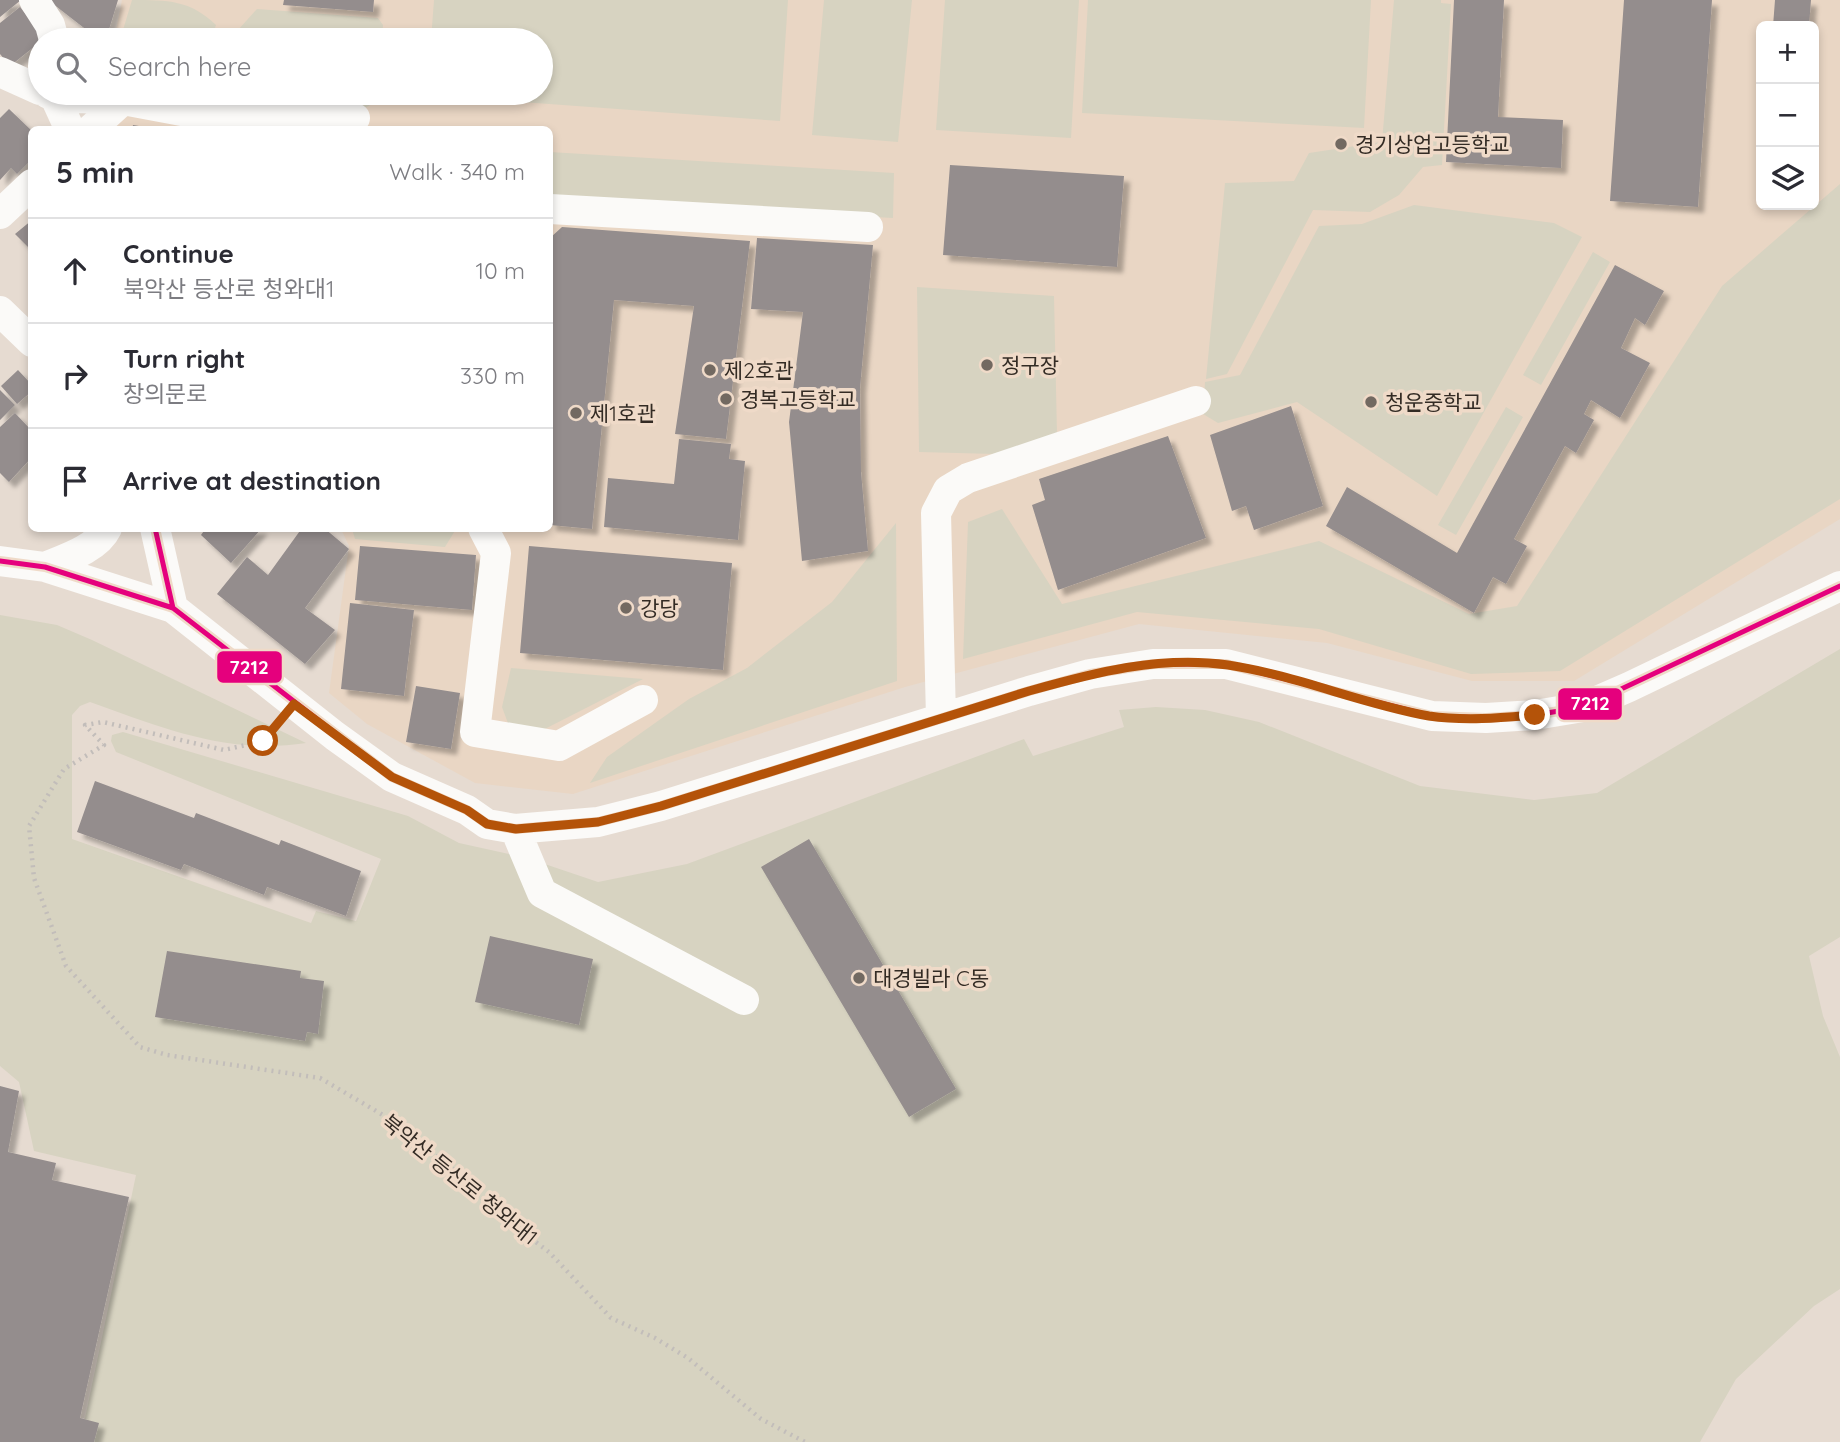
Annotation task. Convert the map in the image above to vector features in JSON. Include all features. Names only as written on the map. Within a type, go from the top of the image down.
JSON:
[{"type":"street","points":[[34,0],[51,28]]},
{"type":"street","points":[[0,72],[28,84]]},
{"type":"street","points":[[56,105],[68,126]]},
{"type":"street","points":[[95,126],[118,105]]},
{"type":"street","points":[[150,105],[202,115],[239,126]]},
{"type":"street","points":[[202,115],[355,118]]},
{"type":"street","points":[[0,214],[28,188]]},
{"type":"street","points":[[553,209],[868,227]]},
{"type":"street","points":[[0,311],[28,338]]},
{"type":"street","points":[[941,718],[936,513],[948,490],[968,478],[1196,401]]},
{"type":"street","points":[[45,567],[79,552],[105,532]]},
{"type":"street","points":[[156,532],[173,608]]},
{"type":"street","points":[[493,537],[475,732],[559,746],[643,700]]},
{"type":"street","points":[[0,561],[45,567],[173,608],[392,777],[467,810],[487,824],[516,829],[598,822],[661,806],[1090,674],[1153,664],[1226,664],[1432,716],[1486,719],[1583,707],[1840,586]]},
{"type":"street","points":[[516,829],[542,893],[744,1000]]},
{"type":"path","name":"북악산 등산로 청와대1","points":[[294,704],[263,741],[224,750],[103,722],[85,725],[104,745],[64,769],[29,826],[34,877],[66,966],[140,1047],[167,1055],[320,1079],[388,1118],[407,1136],[448,1164],[496,1212],[548,1252],[611,1318],[655,1338],[688,1358],[761,1419],[805,1442]]},
{"type":"shaded area","points":[[122,0],[1840,0],[1840,519],[1574,681],[1472,681],[1327,643],[1139,624],[905,687],[573,794],[475,783],[367,724],[329,693],[349,546],[342,532],[553,532],[553,126],[106,126],[107,105],[553,105],[553,28],[116,28]]},
{"type":"shaded area","points":[[132,0],[178,3],[197,11],[216,25],[215,28],[124,28]]},
{"type":"shaded area","points":[[434,0],[788,0],[780,121],[553,104],[553,28],[432,28]]},
{"type":"shaded area","points":[[824,0],[912,0],[898,142],[812,135]]},
{"type":"shaded area","points":[[945,0],[1079,0],[1071,138],[936,130]]},
{"type":"shaded area","points":[[1088,0],[1371,0],[1364,128],[1082,113]]},
{"type":"shaded area","points":[[1394,0],[1441,0],[1441,3],[1451,4],[1442,165],[1423,167],[1399,195],[1370,212],[1313,210],[1227,374],[1206,379],[1225,183],[1294,181],[1309,153],[1382,142]]},
{"type":"shaded area","points":[[257,9],[378,18],[383,25],[383,28],[240,28]]},
{"type":"shaded area","points":[[289,105],[370,105],[363,109]]},
{"type":"shaded area","points":[[553,152],[894,173],[893,218],[553,199]]},
{"type":"shaded area","points":[[1840,184],[1840,499],[1560,671],[1471,674],[1319,629],[1137,612],[963,659],[968,522],[1002,509],[1062,604],[1319,541],[1469,614],[1517,606],[1722,286],[1810,210],[1819,210],[1819,202]]},
{"type":"shaded area","points":[[1414,205],[1554,223],[1582,237],[1437,496],[1297,402],[1218,423],[1203,414],[1205,382],[1240,375],[1319,226],[1362,224]]},
{"type":"shaded area","points":[[1593,252],[1610,262],[1541,385],[1523,375]]},
{"type":"shaded area","name":"정구장","points":[[917,287],[1054,296],[1057,434],[995,454],[919,452]]},
{"type":"shaded area","points":[[1506,407],[1523,417],[1456,535],[1438,525]]},
{"type":"shaded area","points":[[896,523],[897,681],[590,783],[607,757],[689,699],[747,668],[832,602]]},
{"type":"shaded area","points":[[353,532],[454,532],[445,547],[355,539]]},
{"type":"shaded area","points":[[0,615],[57,625],[306,743],[277,746],[222,742],[169,730],[90,702],[80,706],[72,715],[72,839],[311,923],[316,911],[356,921],[381,859],[116,752],[111,741],[112,735],[123,732],[408,816],[459,843],[527,858],[598,882],[687,864],[1024,739],[1033,756],[1124,727],[1119,710],[1156,707],[1205,710],[1259,722],[1420,786],[1534,800],[1597,793],[1840,649],[1840,937],[1809,956],[1823,1016],[1840,1057],[1840,1289],[1814,1306],[1736,1379],[1700,1442],[80,1442],[136,1175],[34,1151],[19,1082],[0,1066]]},
{"type":"shaded area","points":[[511,668],[643,679],[531,736],[509,726],[502,707]]},
{"type":"building","points":[[0,0],[21,0],[0,17]]},
{"type":"building","points":[[48,0],[118,0],[109,28],[84,28]]},
{"type":"building","points":[[284,0],[374,0],[373,12],[283,5]]},
{"type":"building","points":[[1454,0],[1504,0],[1498,117],[1563,120],[1561,168],[1446,162]]},
{"type":"building","points":[[1624,0],[1712,0],[1698,207],[1610,201]]},
{"type":"building","points":[[1775,0],[1811,0],[1809,21],[1773,21]]},
{"type":"building","points":[[20,7],[37,28],[28,28],[28,52],[10,66],[0,54],[0,23]]},
{"type":"building","points":[[9,109],[28,127],[28,163],[17,174],[11,168],[0,180],[0,118]]},
{"type":"building","points":[[950,165],[1124,176],[1117,267],[943,255]]},
{"type":"building","points":[[28,223],[28,247],[15,234]]},
{"type":"building","points":[[562,227],[750,241],[726,439],[675,434],[694,306],[614,300],[592,529],[553,525],[553,235]]},
{"type":"building","points":[[757,238],[873,245],[860,388],[861,472],[868,551],[802,561],[789,422],[803,312],[751,309]]},
{"type":"building","points":[[1615,265],[1664,291],[1645,325],[1635,318],[1621,348],[1650,363],[1620,418],[1591,400],[1584,414],[1594,420],[1576,453],[1565,446],[1514,539],[1527,546],[1506,584],[1493,577],[1474,613],[1326,526],[1347,487],[1457,553]]},
{"type":"building","points":[[18,370],[28,381],[28,394],[17,404],[1,386]]},
{"type":"building","points":[[0,390],[15,405],[0,420]]},
{"type":"building","points":[[1291,406],[1323,506],[1254,530],[1246,506],[1232,511],[1210,435]]},
{"type":"building","points":[[15,413],[28,427],[28,461],[9,482],[0,473],[0,427]]},
{"type":"building","points":[[1168,436],[1206,538],[1058,590],[1032,505],[1045,500],[1039,479]]},
{"type":"building","points":[[679,439],[731,444],[729,459],[745,461],[738,540],[604,527],[608,478],[674,484]]},
{"type":"building","points":[[203,532],[258,532],[231,563],[201,535]]},
{"type":"building","points":[[299,532],[329,532],[349,549],[305,608],[335,630],[305,664],[217,594],[247,557],[268,575]]},
{"type":"building","points":[[360,546],[476,555],[472,610],[355,600]]},
{"type":"building","name":"강당","points":[[529,546],[732,563],[723,670],[520,653]]},
{"type":"building","points":[[350,603],[414,610],[404,696],[341,689]]},
{"type":"building","points":[[416,686],[460,693],[451,749],[406,742]]},
{"type":"building","points":[[95,781],[194,818],[196,813],[279,845],[281,840],[361,871],[346,916],[267,887],[264,895],[184,864],[181,870],[77,832]]},
{"type":"building","name":"대경빌라 C동","points":[[809,839],[956,1089],[909,1117],[761,867]]},
{"type":"building","points":[[490,936],[593,959],[579,1025],[475,1002]]},
{"type":"building","points":[[167,951],[301,971],[300,978],[324,981],[318,1034],[307,1032],[305,1041],[155,1017]]},
{"type":"building","points":[[0,1086],[19,1091],[8,1152],[56,1163],[52,1180],[129,1197],[80,1418],[99,1423],[94,1442],[0,1442]]},
{"type":"transit line","name":"7212","points":[[156,532],[173,608]]},
{"type":"transit line","name":"7212","points":[[0,561],[45,567],[173,608],[392,777],[467,810],[487,824],[515,829],[598,822],[661,806],[1029,691],[1090,674],[1153,664],[1226,664],[1432,716],[1486,718],[1535,715],[1583,707],[1840,586]]},
{"type":"place","name":"경기상업고등학교","points":[[1341,144]]},
{"type":"place","name":"정구장","points":[[987,365]]},
{"type":"place","name":"제2호관","points":[[710,370]]},
{"type":"place","name":"경복고등학교","points":[[726,399]]},
{"type":"place","name":"청운중학교","points":[[1371,402]]},
{"type":"place","name":"제1호관","points":[[576,413]]},
{"type":"place","name":"강당","points":[[626,608]]},
{"type":"place","name":"대경빌라 C동","points":[[859,978]]},
{"type":"route","points":[[263,741],[294,704],[392,777],[467,810],[487,824],[516,829],[598,822],[661,806],[1029,691],[1090,674],[1153,664],[1226,664],[1279,676],[1385,707],[1432,716],[1486,719],[1535,715]]}]
